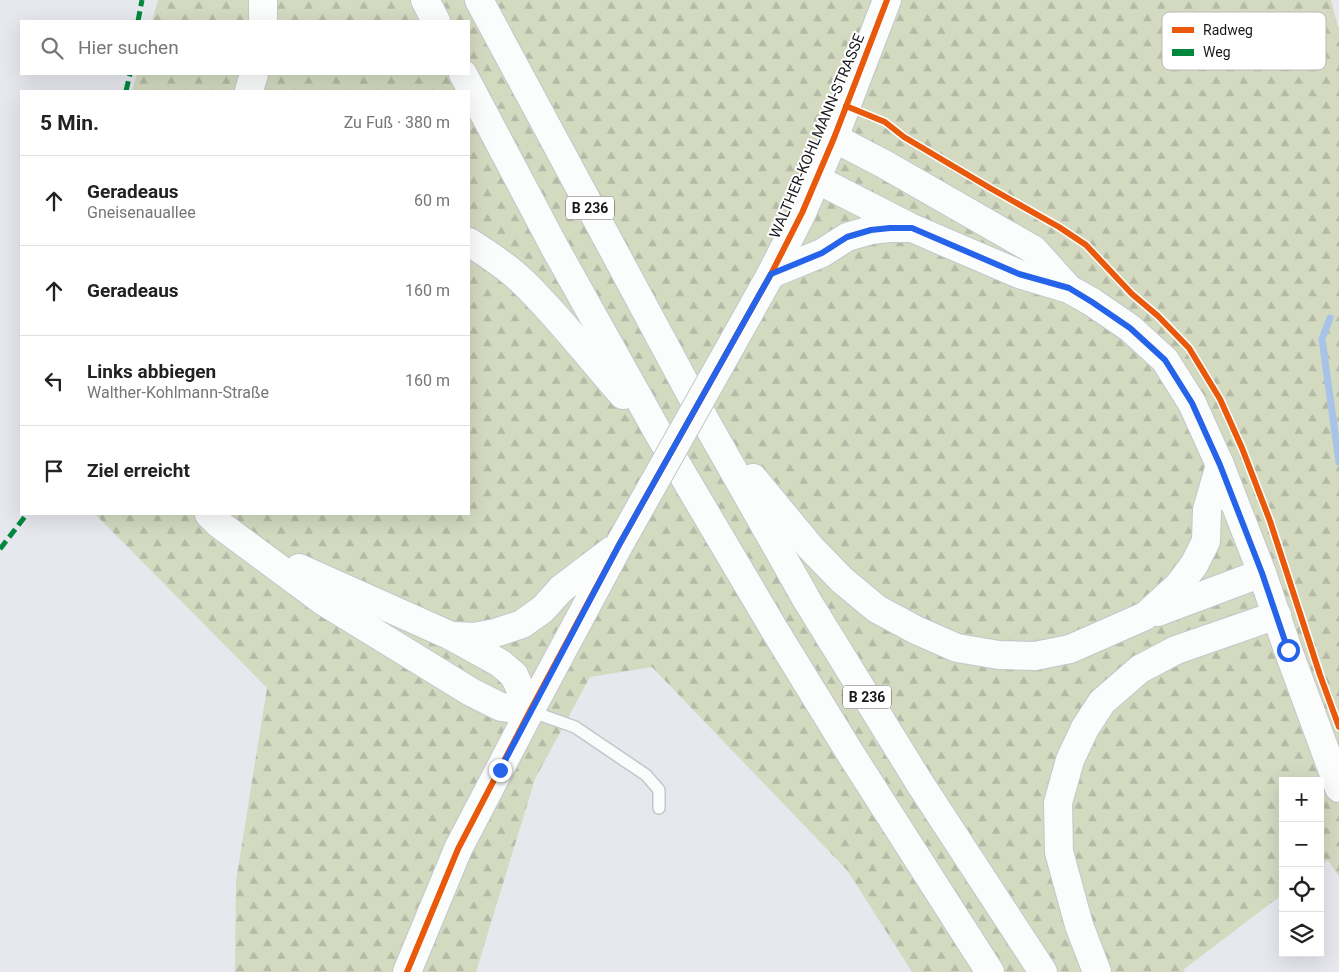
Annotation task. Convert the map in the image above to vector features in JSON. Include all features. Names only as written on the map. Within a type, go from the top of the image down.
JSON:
[{"type":"main road","points":[[263,0],[263,20]]},
{"type":"main road","points":[[424,0],[435,20]]},
{"type":"main road","name":"B 236","points":[[479,0],[702,415],[808,602],[919,782],[1043,972]]},
{"type":"main road","name":"WALTHER-KOHLMANN-STRASSE","points":[[599,570],[619,545],[766,284],[802,213],[834,138],[887,0]]},
{"type":"main road","points":[[249,90],[254,75]]},
{"type":"main road","name":"B 236","points":[[464,75],[554,248],[660,436],[774,629],[852,756],[990,972]]},
{"type":"main road","points":[[834,138],[884,164],[1034,250],[1069,288]]},
{"type":"main road","points":[[816,179],[912,228],[1019,274],[1069,288],[1130,328],[1165,360],[1192,403],[1220,465],[1262,573],[1339,788]]},
{"type":"main road","points":[[766,284],[847,237],[871,230],[912,228]]},
{"type":"main road","points":[[470,243],[523,282],[566,328],[660,436]]},
{"type":"main road","points":[[702,415],[810,547],[842,580],[877,609],[916,630],[957,648],[999,655],[1035,656],[1070,649],[1145,616],[1262,573]]},
{"type":"main road","points":[[1145,616],[1178,586],[1194,565],[1206,541],[1207,510],[1220,465]]},
{"type":"main road","points":[[211,515],[219,524],[245,544],[324,601],[471,692],[501,707],[530,711]]},
{"type":"main road","points":[[245,544],[449,635],[500,663],[514,676],[530,711]]},
{"type":"main road","points":[[449,635],[474,637],[495,633],[522,624],[543,609],[561,590],[599,570]]},
{"type":"main road","points":[[407,972],[458,850],[530,711],[599,570]]},
{"type":"main road","points":[[1097,972],[1079,925],[1059,852],[1058,803],[1070,760],[1085,728],[1102,702],[1140,669],[1176,650],[1277,615]]},
{"type":"lane","points":[[530,711],[575,727],[646,775],[659,790],[659,808]]},
{"type":"green space","points":[[158,0],[1331,0],[1339,27],[1339,877],[1328,860],[1324,862],[1324,777],[1279,777],[1279,897],[1183,970],[1185,972],[912,972],[847,870],[652,667],[590,677],[535,779],[476,972],[235,972],[236,881],[267,688],[96,515],[470,515],[470,90],[132,90],[137,75],[470,75],[470,20],[152,20]]},
{"type":"waterway","points":[[1330,318],[1322,339],[1339,462]]},
{"type":"marked path","points":[[138,20],[142,0]]},
{"type":"marked path","points":[[126,90],[130,75]]},
{"type":"marked path","points":[[0,549],[26,515]]},
{"type":"cycle path","points":[[407,972],[458,849],[619,545],[771,274],[802,213],[834,138],[887,0]]},
{"type":"cycle path","points":[[846,106],[885,122],[904,137],[1059,227],[1086,245],[1132,294],[1158,316],[1189,348],[1220,399],[1242,448],[1270,521],[1320,675],[1339,727]]},
{"type":"route","points":[[500,770],[619,545],[771,274],[822,253],[847,237],[871,230],[912,228],[935,236],[1019,274],[1069,288],[1130,328],[1165,360],[1192,403],[1220,465],[1262,573],[1288,650]]}]
